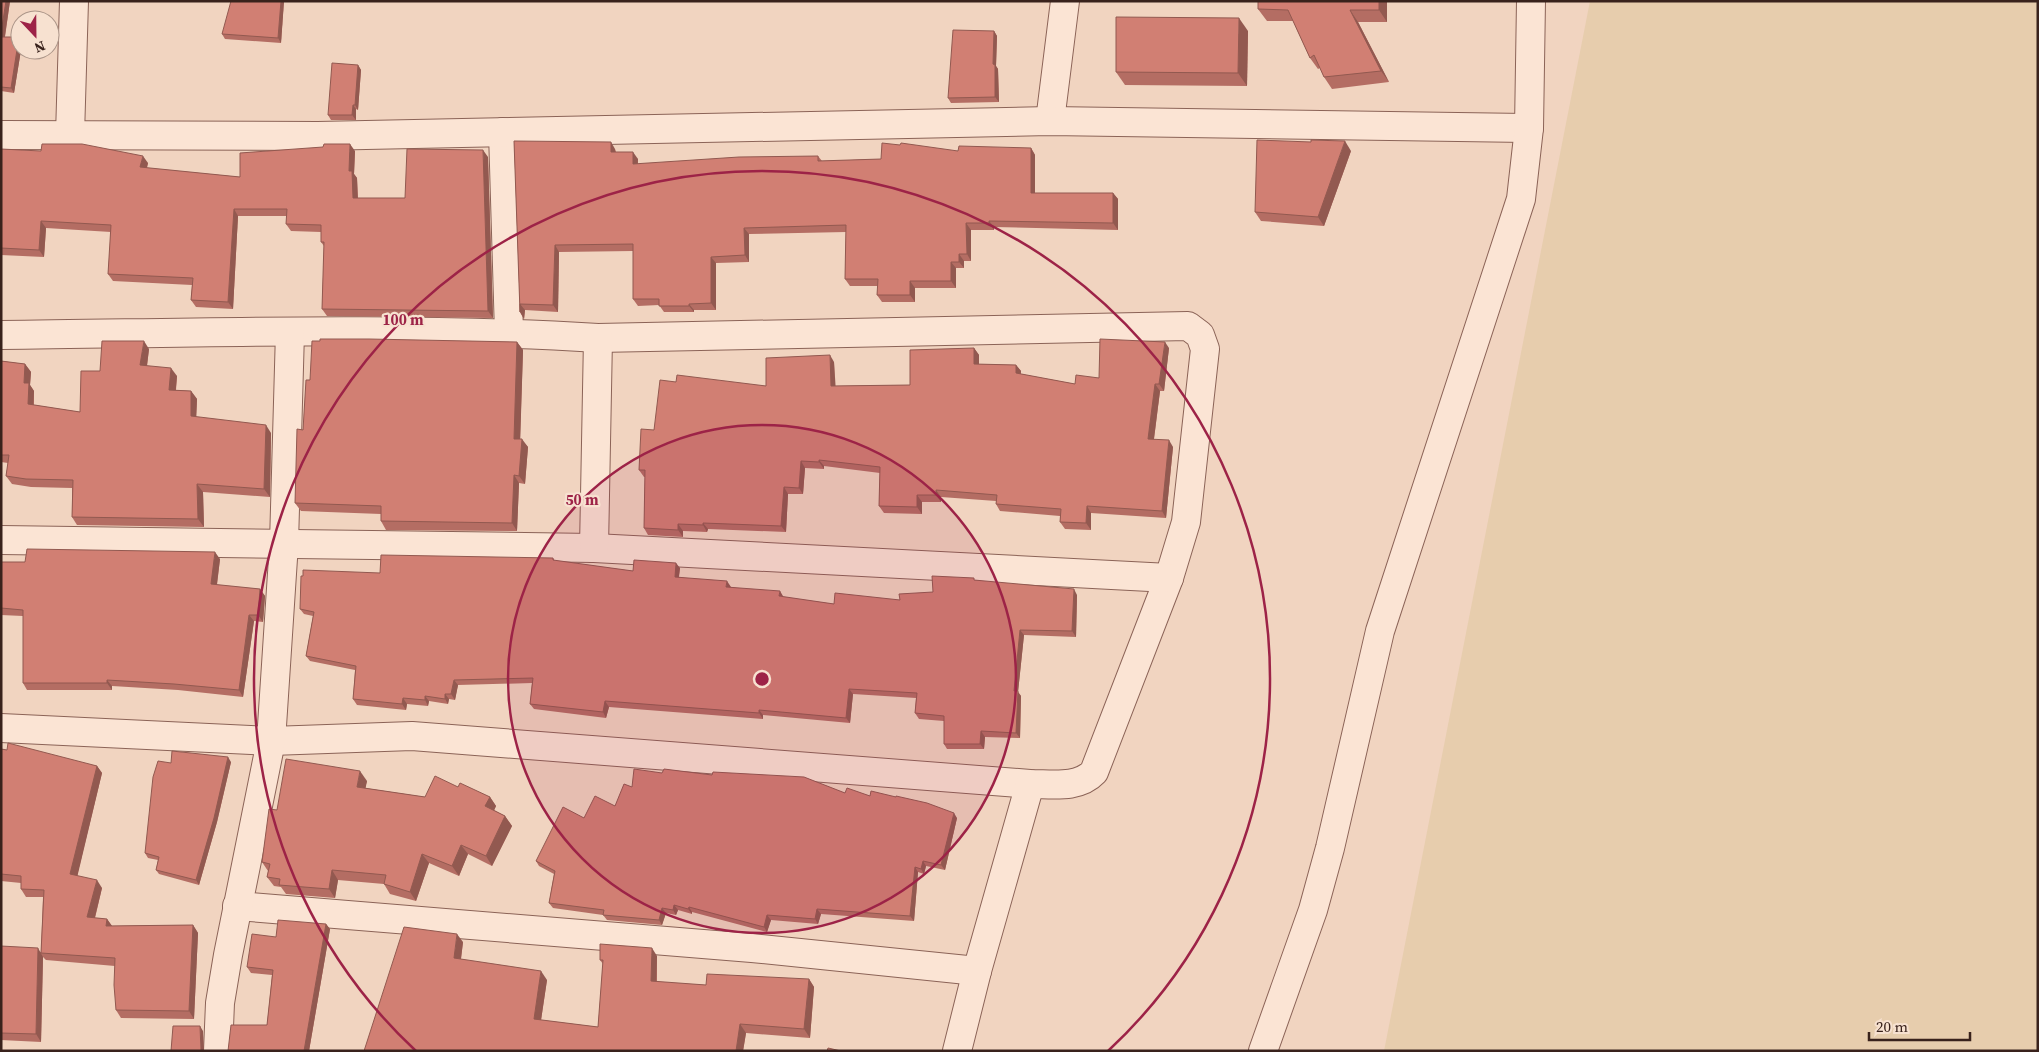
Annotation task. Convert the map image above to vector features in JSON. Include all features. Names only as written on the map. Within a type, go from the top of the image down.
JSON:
[{"type":"street","points":[[70,135],[74,1]]},
{"type":"street","points":[[1050,121],[1065,1]]},
{"type":"street","points":[[1263,1051],[1312,910],[1332,838],[1380,631],[1521,199],[1529,128],[1531,1]]},
{"type":"street","points":[[1,135],[318,136],[1050,121],[1529,128]]},
{"type":"street","points":[[503,132],[509,333]]},
{"type":"street","points":[[1,335],[290,332],[509,333],[598,338],[1188,326],[1200,335],[1204,349],[1186,522],[1169,578],[1094,772],[1088,778],[1074,784],[1030,784],[412,736],[271,741],[1,728]]},
{"type":"street","points":[[218,1051],[220,1003],[271,741],[284,543],[290,332]]},
{"type":"street","points":[[594,548],[598,338]]},
{"type":"street","points":[[1,540],[594,548],[1169,578]]},
{"type":"street","points":[[957,1051],[976,971],[1030,784]]},
{"type":"street","points":[[238,906],[703,944],[976,971]]},
{"type":"shaded area","points":[[1590,1],[2038,1],[2038,1051],[1384,1051]]},
{"type":"building","points":[[1,1],[6,1],[1,33]]},
{"type":"building","points":[[231,1],[281,1],[278,38],[222,34]]},
{"type":"building","points":[[1258,1],[1379,1],[1379,10],[1350,10],[1381,71],[1324,77],[1314,55],[1310,58],[1288,10],[1258,9]]},
{"type":"building","points":[[1116,17],[1239,18],[1238,73],[1116,72]]},
{"type":"building","points":[[953,30],[994,31],[995,97],[948,98]]},
{"type":"building","points":[[1,37],[10,37],[10,60],[15,60],[11,88],[1,87]]},
{"type":"building","points":[[332,63],[358,65],[355,105],[353,105],[352,115],[328,115]]},
{"type":"building","points":[[1257,140],[1345,141],[1318,217],[1255,212]]},
{"type":"building","points":[[514,141],[611,142],[611,152],[633,152],[633,164],[739,157],[818,156],[818,161],[881,159],[882,143],[900,145],[901,143],[958,151],[959,146],[1031,148],[1031,193],[1113,193],[1113,223],[989,221],[989,223],[966,223],[967,254],[959,254],[959,262],[951,262],[951,281],[910,281],[910,295],[877,295],[878,279],[845,279],[846,225],[744,228],[745,255],[711,257],[711,303],[689,304],[689,306],[659,306],[659,299],[633,299],[633,244],[555,245],[553,305],[520,304],[520,312]]},
{"type":"building","points":[[42,144],[82,144],[143,156],[140,167],[240,177],[240,153],[323,147],[324,144],[350,144],[349,171],[352,171],[353,198],[405,198],[407,149],[483,150],[488,311],[322,309],[324,242],[321,242],[321,225],[286,224],[287,209],[234,209],[228,302],[191,300],[193,278],[108,274],[111,225],[41,221],[39,250],[1,248],[1,149],[41,151]]},
{"type":"building","points":[[320,339],[517,342],[514,439],[522,439],[519,476],[514,475],[512,523],[381,521],[381,506],[295,503],[297,429],[303,430],[306,380],[310,380],[312,341],[320,341]]},
{"type":"building","points":[[1100,339],[1165,342],[1159,384],[1155,384],[1148,439],[1169,440],[1162,511],[1087,506],[1086,523],[1060,522],[1061,509],[996,504],[997,495],[936,490],[936,495],[917,495],[917,507],[879,506],[880,467],[819,460],[819,462],[801,461],[799,488],[784,487],[781,526],[703,523],[703,525],[678,524],[678,530],[644,528],[645,470],[639,470],[641,429],[654,430],[660,380],[676,382],[677,375],[766,386],[766,358],[830,355],[831,386],[910,385],[910,350],[974,348],[974,364],[1016,365],[1016,373],[1075,384],[1076,375],[1099,378]]},
{"type":"building","points":[[102,341],[144,341],[140,365],[171,368],[169,390],[191,391],[191,416],[266,425],[264,489],[197,484],[198,519],[72,517],[73,480],[26,479],[6,476],[9,455],[1,455],[1,361],[25,364],[24,383],[29,383],[28,404],[80,412],[81,371],[100,371]]},
{"type":"building","points":[[27,549],[215,552],[211,584],[260,589],[258,615],[249,615],[239,690],[107,680],[107,683],[23,683],[23,610],[1,608],[1,562],[25,562]]},
{"type":"building","points":[[381,555],[553,558],[553,560],[633,571],[634,560],[676,563],[675,577],[727,581],[726,587],[780,591],[779,596],[834,604],[835,593],[900,600],[899,594],[933,592],[932,576],[974,578],[974,580],[1074,589],[1072,631],[1020,630],[1014,691],[1018,691],[1016,733],[981,731],[980,744],[944,744],[944,716],[915,713],[917,693],[849,689],[846,718],[759,710],[759,713],[605,701],[603,712],[530,704],[533,678],[454,680],[451,694],[445,694],[445,699],[425,696],[425,700],[403,698],[402,704],[353,699],[356,666],[306,656],[314,612],[300,609],[301,576],[303,576],[303,570],[380,573]]},
{"type":"building","points":[[8,743],[97,766],[70,874],[97,880],[87,917],[107,919],[106,926],[193,925],[189,1011],[116,1010],[114,985],[115,958],[41,953],[44,890],[21,889],[21,876],[1,874],[1,749],[7,750]]},
{"type":"building","points":[[172,751],[228,757],[214,818],[196,880],[156,870],[159,857],[145,853],[153,777],[158,761],[171,763]]},
{"type":"building","points":[[286,759],[360,771],[357,787],[425,797],[435,776],[458,787],[460,783],[490,797],[485,806],[505,816],[486,856],[461,845],[452,866],[422,854],[410,892],[384,884],[386,875],[332,870],[329,889],[279,885],[280,879],[267,877],[270,864],[262,862],[269,809],[277,810]]},
{"type":"building","points":[[634,769],[662,773],[664,769],[712,775],[713,772],[804,777],[845,793],[847,788],[870,796],[871,791],[927,803],[954,813],[941,865],[923,861],[921,869],[915,867],[910,916],[817,909],[815,919],[767,915],[764,927],[689,907],[688,909],[674,905],[673,910],[662,908],[659,920],[603,915],[604,910],[549,903],[555,871],[536,861],[563,807],[584,818],[595,796],[615,806],[624,784],[632,787]]},
{"type":"building","points":[[278,920],[326,924],[304,1051],[228,1051],[231,1025],[267,1025],[273,970],[247,967],[252,934],[276,937]]},
{"type":"building","points":[[404,927],[457,934],[454,958],[541,971],[534,1019],[598,1027],[603,960],[600,960],[600,944],[652,948],[651,981],[706,985],[707,974],[809,979],[804,1029],[740,1024],[736,1051],[364,1051]]},
{"type":"building","points":[[1,946],[38,948],[36,1034],[1,1033]]},
{"type":"building","points":[[173,1026],[200,1026],[201,1051],[171,1051]]},
{"type":"building","points":[[828,1048],[841,1051],[827,1051]]}]
